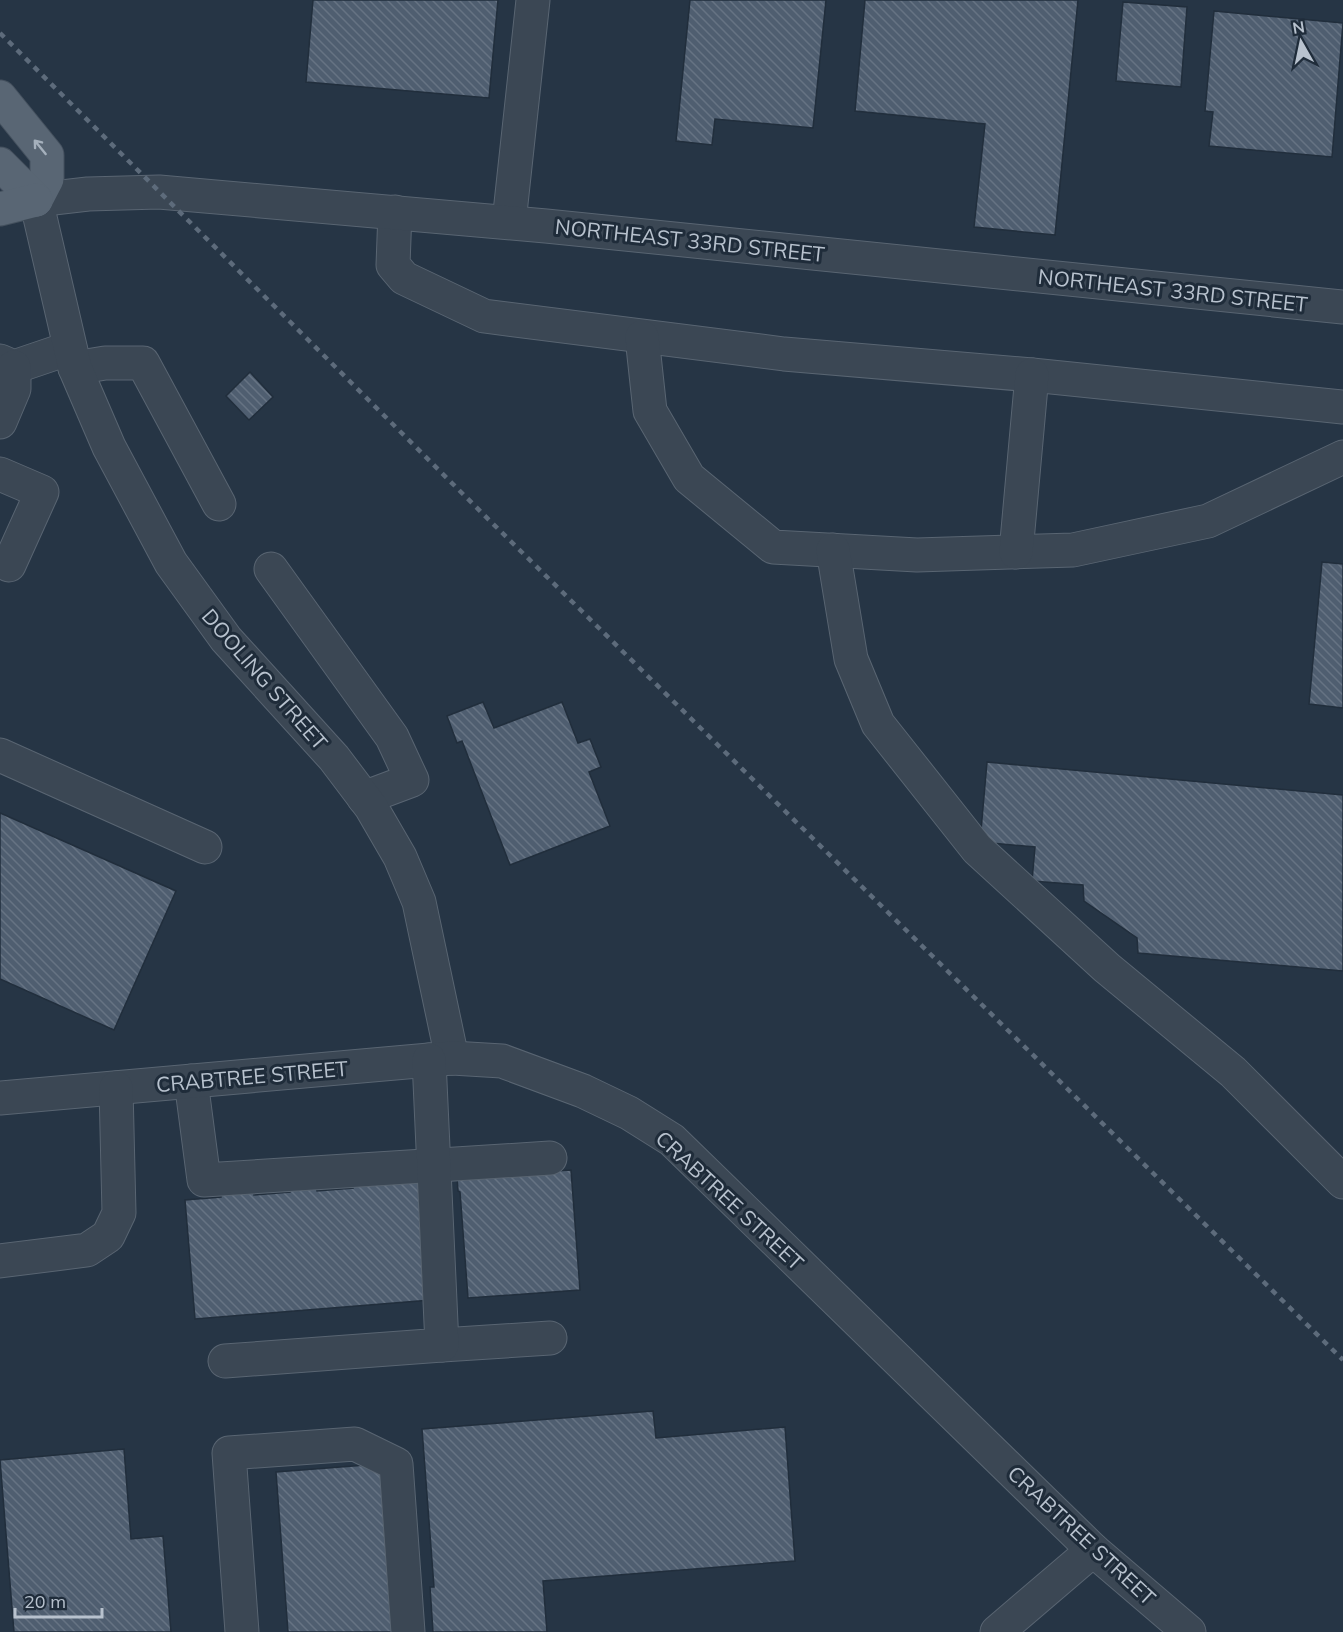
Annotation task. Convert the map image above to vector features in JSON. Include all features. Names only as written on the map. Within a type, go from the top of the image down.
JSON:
[{"type":"main road","points":[[0,97],[47,155],[47,179],[36,200],[0,209]]},
{"type":"main road","points":[[0,164],[36,200]]},
{"type":"street","points":[[509,222],[533,0]]},
{"type":"street","name":"NORTHEAST 33RD STREET","points":[[36,200],[88,194],[159,192],[509,222],[1343,307]]},
{"type":"street","name":"DOOLING STREET","points":[[36,200],[72,358],[109,447],[171,563],[226,639],[334,758],[364,798],[400,857],[419,902],[441,1059],[433,1165],[442,1345]]},
{"type":"street","points":[[395,212],[393,265],[404,278],[484,316],[784,354],[1032,375],[1343,407]]},
{"type":"street","points":[[642,336],[651,411],[688,478],[773,547],[917,555],[1073,550],[1208,521],[1343,457]]},
{"type":"street","points":[[0,422],[14,389],[7,364],[72,358],[105,363],[143,363],[219,504]]},
{"type":"street","points":[[1016,552],[1032,375]]},
{"type":"street","points":[[0,474],[42,492],[9,565]]},
{"type":"street","points":[[832,550],[851,659],[878,724],[977,849],[1107,968],[1233,1072],[1343,1182]]},
{"type":"street","points":[[271,569],[392,737],[412,780],[364,798]]},
{"type":"street","points":[[0,755],[205,848]]},
{"type":"street","name":"CRABTREE STREET","points":[[0,1098],[441,1059],[502,1061],[583,1091],[629,1113],[672,1140],[1093,1551],[1190,1632]]},
{"type":"street","points":[[191,1081],[204,1180],[550,1158]]},
{"type":"street","points":[[0,1261],[87,1250],[108,1236],[119,1213],[116,1088]]},
{"type":"street","points":[[225,1360],[550,1338]]},
{"type":"street","points":[[242,1632],[229,1454],[355,1444],[396,1464],[408,1632]]},
{"type":"street","points":[[997,1632],[1093,1551]]},
{"type":"building","points":[[313,0],[498,0],[489,98],[306,82]]},
{"type":"building","points":[[690,0],[826,0],[813,128],[715,119],[712,145],[676,141]]},
{"type":"building","points":[[865,0],[1078,0],[1055,235],[974,227],[985,124],[855,111]]},
{"type":"building","points":[[1123,2],[1187,7],[1181,87],[1116,81]]},
{"type":"building","points":[[1214,11],[1343,23],[1332,157],[1209,146],[1213,112],[1205,111]]},
{"type":"building","points":[[250,372],[273,397],[249,420],[226,396]]},
{"type":"building","points":[[1322,562],[1343,564],[1343,708],[1309,704]]},
{"type":"building","points":[[483,702],[494,728],[562,702],[578,743],[590,739],[601,767],[589,772],[610,826],[510,865],[462,741],[457,743],[447,716]]},
{"type":"building","points":[[987,762],[1343,795],[1343,971],[1138,953],[1137,938],[1084,901],[1083,885],[1032,881],[1035,847],[980,842]]},
{"type":"building","points":[[0,813],[176,891],[114,1030],[0,979]]},
{"type":"building","points":[[571,1170],[580,1290],[468,1298],[457,1177]]},
{"type":"building","points":[[421,1182],[431,1300],[195,1319],[185,1200],[254,1192],[254,1195],[290,1192],[290,1189],[316,1187],[317,1191],[353,1188],[352,1184]]},
{"type":"building","points":[[653,1411],[656,1438],[785,1427],[795,1561],[543,1581],[547,1632],[433,1632],[430,1587],[434,1587],[422,1429]]},
{"type":"building","points":[[124,1449],[131,1539],[163,1536],[171,1632],[14,1632],[0,1460]]},
{"type":"building","points":[[392,1463],[405,1632],[288,1632],[276,1472]]},
{"type":"railway","points":[[0,33],[482,513],[1343,1360]]}]
